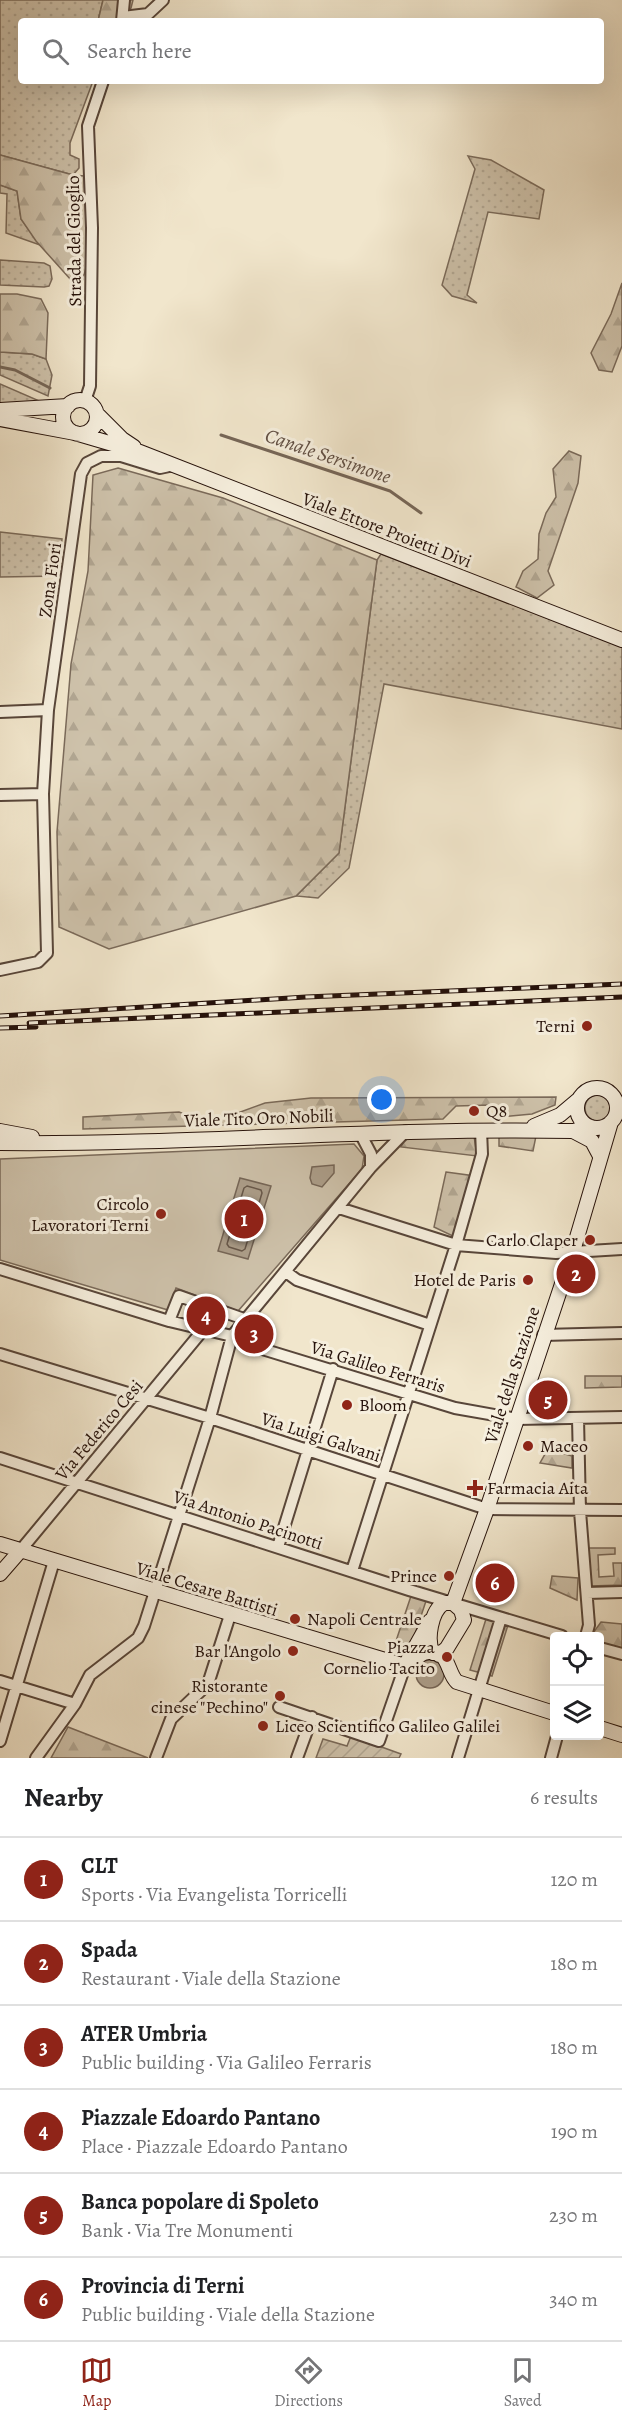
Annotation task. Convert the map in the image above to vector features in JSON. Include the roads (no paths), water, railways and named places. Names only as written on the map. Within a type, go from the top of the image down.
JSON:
[{"type":"street","points":[[122,18],[124,0]]},
{"type":"street","points":[[127,18],[148,14],[163,0]]},
{"type":"street","name":"Strada del Gioglio","points":[[86,401],[90,386],[92,251],[88,126],[102,84]]},
{"type":"street","points":[[86,401],[76,401],[68,406],[65,411],[66,427],[75,434],[90,432],[96,424],[97,414]]},
{"type":"street","name":"Viale Ettore Proietti Divi","points":[[86,401],[122,439],[140,452]]},
{"type":"street","points":[[0,410],[68,406]]},
{"type":"street","name":"Viale Ettore Proietti Divi","points":[[0,419],[75,434],[140,452],[622,640]]},
{"type":"street","name":"Zona Fiori","points":[[0,970],[38,963],[47,953],[43,794],[48,710],[81,474],[87,463],[102,456],[121,456],[159,468],[174,465]]},
{"type":"street","points":[[0,712],[48,710]]},
{"type":"street","points":[[0,795],[43,794]]},
{"type":"street","points":[[593,1088],[616,1094],[616,1116],[602,1127],[591,1127],[580,1119],[577,1106],[579,1099],[593,1088]]},
{"type":"street","name":"Viale Tito Oro Nobili","points":[[520,1129],[543,1124],[560,1115],[579,1099]]},
{"type":"street","name":"Viale della Stazione","points":[[453,1603],[487,1509],[543,1335],[573,1251],[600,1156],[616,1116]]},
{"type":"street","name":"Viale Tito Oro Nobili","points":[[0,1143],[70,1144],[406,1131],[520,1129],[573,1131],[591,1127]]},
{"type":"street","points":[[352,1571],[456,1245],[482,1154],[481,1130]]},
{"type":"street","points":[[0,1131],[70,1144]]},
{"type":"street","points":[[36,1758],[75,1704],[90,1675],[138,1638],[144,1626],[210,1418],[232,1336],[371,1167],[406,1131]]},
{"type":"street","points":[[573,1131],[592,1141],[600,1156]]},
{"type":"street","points":[[360,1132],[371,1154],[371,1167]]},
{"type":"street","points":[[0,1150],[70,1144]]},
{"type":"street","points":[[339,1208],[456,1245],[556,1252],[622,1249]]},
{"type":"street","name":"Via Galileo Ferraris","points":[[0,1269],[169,1321],[232,1336],[246,1344],[410,1392],[455,1408],[517,1419],[622,1417]]},
{"type":"street","points":[[286,1272],[297,1280],[429,1325]]},
{"type":"street","points":[[169,1321],[179,1296],[244,1319]]},
{"type":"street","name":"Via Federico Cesi","points":[[20,1551],[203,1330]]},
{"type":"street","points":[[543,1335],[622,1333]]},
{"type":"street","name":"Via Luigi Galvani","points":[[0,1354],[210,1418],[487,1509],[622,1510]]},
{"type":"street","points":[[278,1547],[333,1369]]},
{"type":"street","points":[[578,1418],[580,1511],[589,1624],[587,1632]]},
{"type":"street","name":"Via Antonio Pacinotti","points":[[0,1458],[453,1603]]},
{"type":"street","name":"Viale Cesare Battisti","points":[[0,1545],[405,1666]]},
{"type":"street","points":[[0,1575],[20,1551]]},
{"type":"street","points":[[0,1741],[54,1561]]},
{"type":"street","points":[[587,1593],[622,1592]]},
{"type":"street","points":[[279,1707],[380,1741],[405,1666],[434,1613],[444,1603],[453,1603],[550,1632]]},
{"type":"street","points":[[405,1666],[423,1654],[436,1654],[447,1648],[464,1620],[461,1610],[453,1603]]},
{"type":"street","points":[[434,1613],[430,1644],[436,1654],[448,1662],[454,1680],[550,1711]]},
{"type":"street","points":[[158,1758],[171,1719],[208,1684],[230,1615]]},
{"type":"street","points":[[458,1758],[501,1618]]},
{"type":"street","points":[[604,1649],[622,1654]]},
{"type":"street","points":[[0,1681],[75,1704]]},
{"type":"street","points":[[297,1758],[312,1717]]},
{"type":"street","points":[[604,1729],[622,1735]]},
{"type":"street","points":[[551,1758],[556,1740]]},
{"type":"water","points":[[334,1165],[334,1173],[322,1187],[312,1184],[310,1178],[312,1167]]},
{"type":"water","points":[[240,1178],[271,1186],[248,1259],[218,1251]]},
{"type":"water","points":[[430,1660],[440,1664],[444,1674],[440,1684],[430,1688],[420,1684],[416,1674],[420,1664]]},
{"type":"waterway","name":"Canale Sersimone","points":[[0,367],[15,370],[50,388]]},
{"type":"waterway","name":"Canale Sersimone","points":[[221,435],[390,491],[421,513]]},
{"type":"railway","points":[[0,1016],[306,997],[622,984]]},
{"type":"railway","points":[[29,1023],[622,997]]},
{"type":"railway","points":[[0,1028],[36,1027]]},
{"type":"place","name":"Terni","points":[[587,1026]]},
{"type":"place","name":"Q8","points":[[474,1111]]},
{"type":"place","name":"Circolo Lavoratori Terni","points":[[161,1214]]},
{"type":"place","name":"CLT","points":[[244,1219]]},
{"type":"place","name":"Carlo Claper","points":[[590,1240]]},
{"type":"place","name":"Spada","points":[[576,1274]]},
{"type":"place","name":"Hotel de Paris","points":[[528,1280]]},
{"type":"place","name":"Piazzale Edoardo Pantano","points":[[206,1316]]},
{"type":"place","name":"ATER Umbria","points":[[254,1334]]},
{"type":"place","name":"Banca popolare di Spoleto","points":[[548,1400]]},
{"type":"place","name":"Bloom","points":[[347,1405]]},
{"type":"place","name":"Maceo","points":[[528,1446]]},
{"type":"place","name":"Farmacia Aita","points":[[475,1488]]},
{"type":"place","name":"Prince","points":[[449,1576]]},
{"type":"place","name":"Provincia di Terni","points":[[495,1583]]},
{"type":"place","name":"Napoli Centrale","points":[[295,1619]]},
{"type":"place","name":"Bar l'Angolo","points":[[293,1651]]},
{"type":"place","name":"Piazza Cornelio Tacito","points":[[447,1657]]},
{"type":"place","name":"Ristorante cinese \"Pechino\"","points":[[280,1696]]},
{"type":"place","name":"Liceo Scientifico Galileo Galilei","points":[[263,1726]]}]
